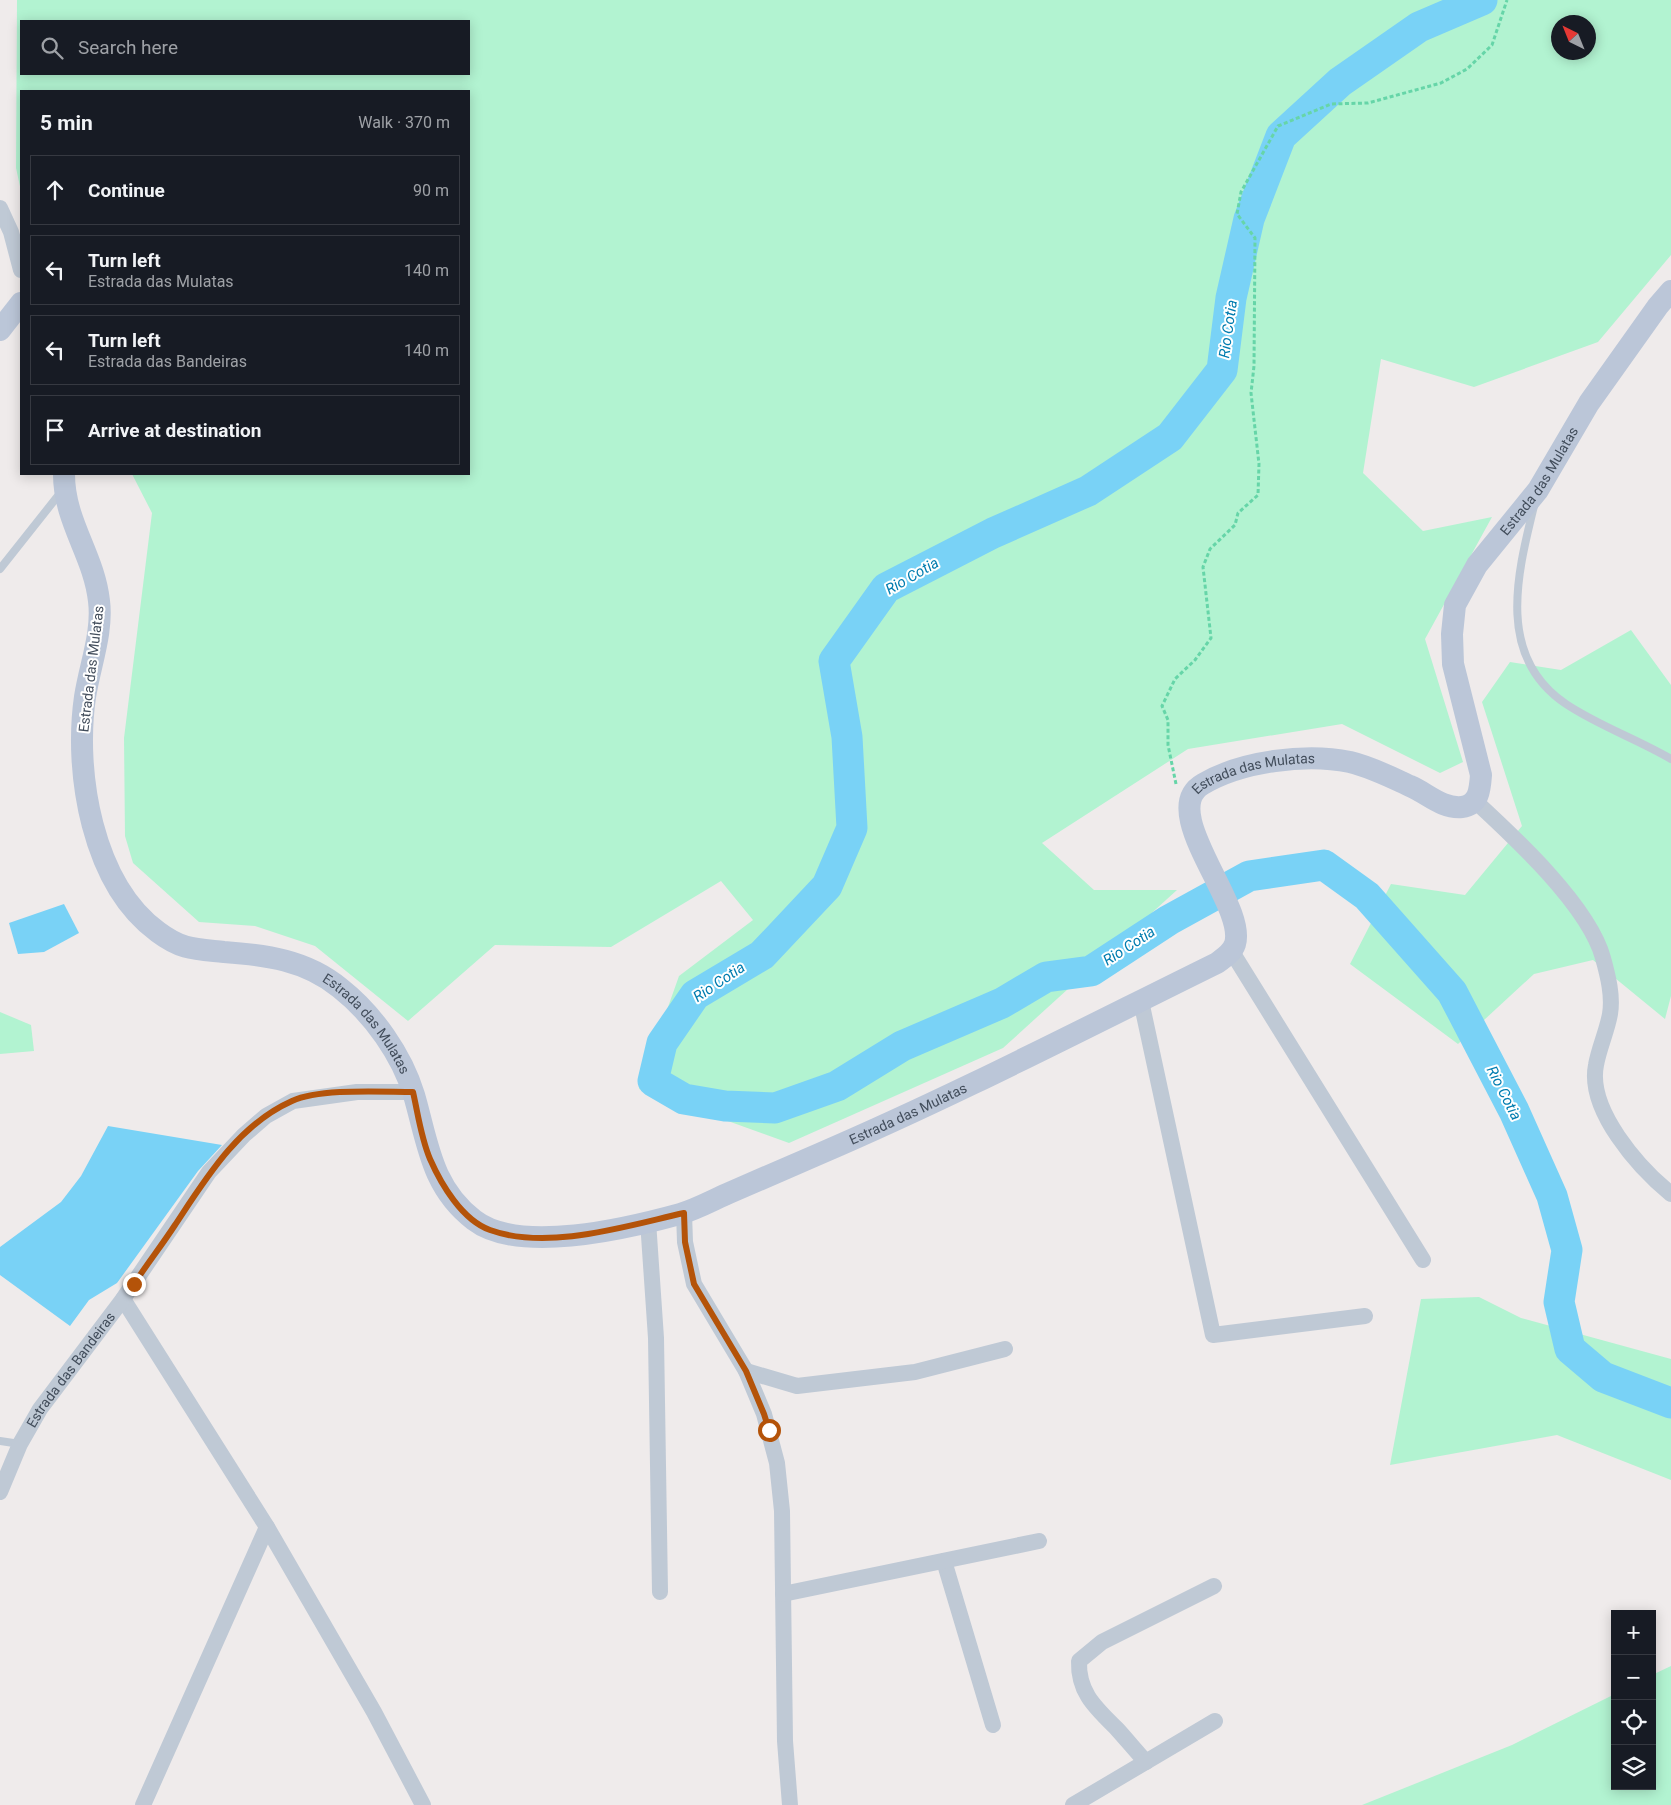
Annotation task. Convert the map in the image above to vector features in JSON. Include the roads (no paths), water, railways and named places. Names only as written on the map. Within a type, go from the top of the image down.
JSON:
[{"type":"street","points":[[0,208],[11,232],[20,266]]},
{"type":"street","name":"Estrada das Mulatas","points":[[64,481],[70,517],[92,572],[100,601],[98,627],[85,699],[83,771],[87,804],[102,851],[115,882],[134,909],[157,932],[189,950],[291,961],[314,970],[338,987],[361,1006],[380,1030],[396,1055],[413,1092],[430,1158],[441,1181],[472,1218],[489,1230],[535,1237],[566,1238],[684,1213],[867,1133],[1217,963],[1232,952],[1236,942],[1234,926],[1228,909],[1191,822],[1188,807],[1193,793],[1202,784],[1235,771],[1271,761],[1329,759],[1375,770],[1414,787],[1446,806],[1463,807],[1475,801],[1479,793],[1481,775],[1453,664],[1452,634],[1455,605],[1477,565],[1538,490],[1589,403],[1658,306],[1671,292]]},
{"type":"street","points":[[0,330],[20,304]]},
{"type":"street","points":[[1475,801],[1502,826],[1566,895],[1589,928],[1602,956],[1610,990],[1610,1013],[1595,1067],[1597,1094],[1604,1115],[1624,1144],[1671,1194]]},
{"type":"street","points":[[1232,952],[1424,1260]]},
{"type":"street","points":[[1141,1001],[1213,1335],[1365,1316]]},
{"type":"street","name":"Estrada das Bandeiras","points":[[0,1492],[20,1444],[40,1409],[123,1298],[209,1172],[244,1135],[266,1116],[293,1101],[321,1095],[357,1092],[413,1092]]},
{"type":"street","points":[[684,1213],[685,1242],[694,1284],[746,1371],[764,1414],[777,1463],[782,1511],[785,1740],[790,1805]]},
{"type":"street","points":[[648,1221],[656,1338],[660,1592]]},
{"type":"street","points":[[123,1298],[267,1527],[374,1712],[424,1805]]},
{"type":"street","points":[[746,1371],[796,1386],[915,1372],[1005,1349]]},
{"type":"street","points":[[143,1805],[267,1527]]},
{"type":"street","points":[[783,1594],[1039,1541]]},
{"type":"street","points":[[944,1561],[993,1725]]},
{"type":"street","points":[[1146,1762],[1097,1711],[1088,1698],[1079,1675],[1079,1661],[1102,1642],[1214,1586]]},
{"type":"street","points":[[1073,1805],[1216,1721]]},
{"type":"lane","points":[[0,569],[64,481]]},
{"type":"lane","points":[[1538,490],[1523,554],[1518,598],[1518,628],[1523,652],[1534,674],[1566,704],[1671,759]]},
{"type":"lane","points":[[0,1441],[20,1444]]},
{"type":"water","points":[[64,904],[79,933],[44,952],[18,954],[9,923]]},
{"type":"water","points":[[108,1126],[222,1145],[198,1171],[117,1283],[89,1300],[70,1326],[0,1275],[0,1247],[61,1202],[81,1176]]},
{"type":"waterway","name":"Rio Cotia","points":[[1482,0],[1419,27],[1340,82],[1281,136],[1249,219],[1231,298],[1222,370],[1170,437],[1088,491],[993,533],[886,588],[834,661],[847,737],[852,828],[827,886],[762,955],[695,995],[662,1043],[653,1081],[684,1099],[725,1106],[775,1108],[837,1086],[902,1046],[1002,1003],[1046,977],[1091,971],[1169,920],[1249,876],[1324,865],[1367,896],[1452,992],[1514,1111],[1552,1196],[1567,1250],[1559,1302],[1570,1349],[1603,1377],[1671,1403]]}]
